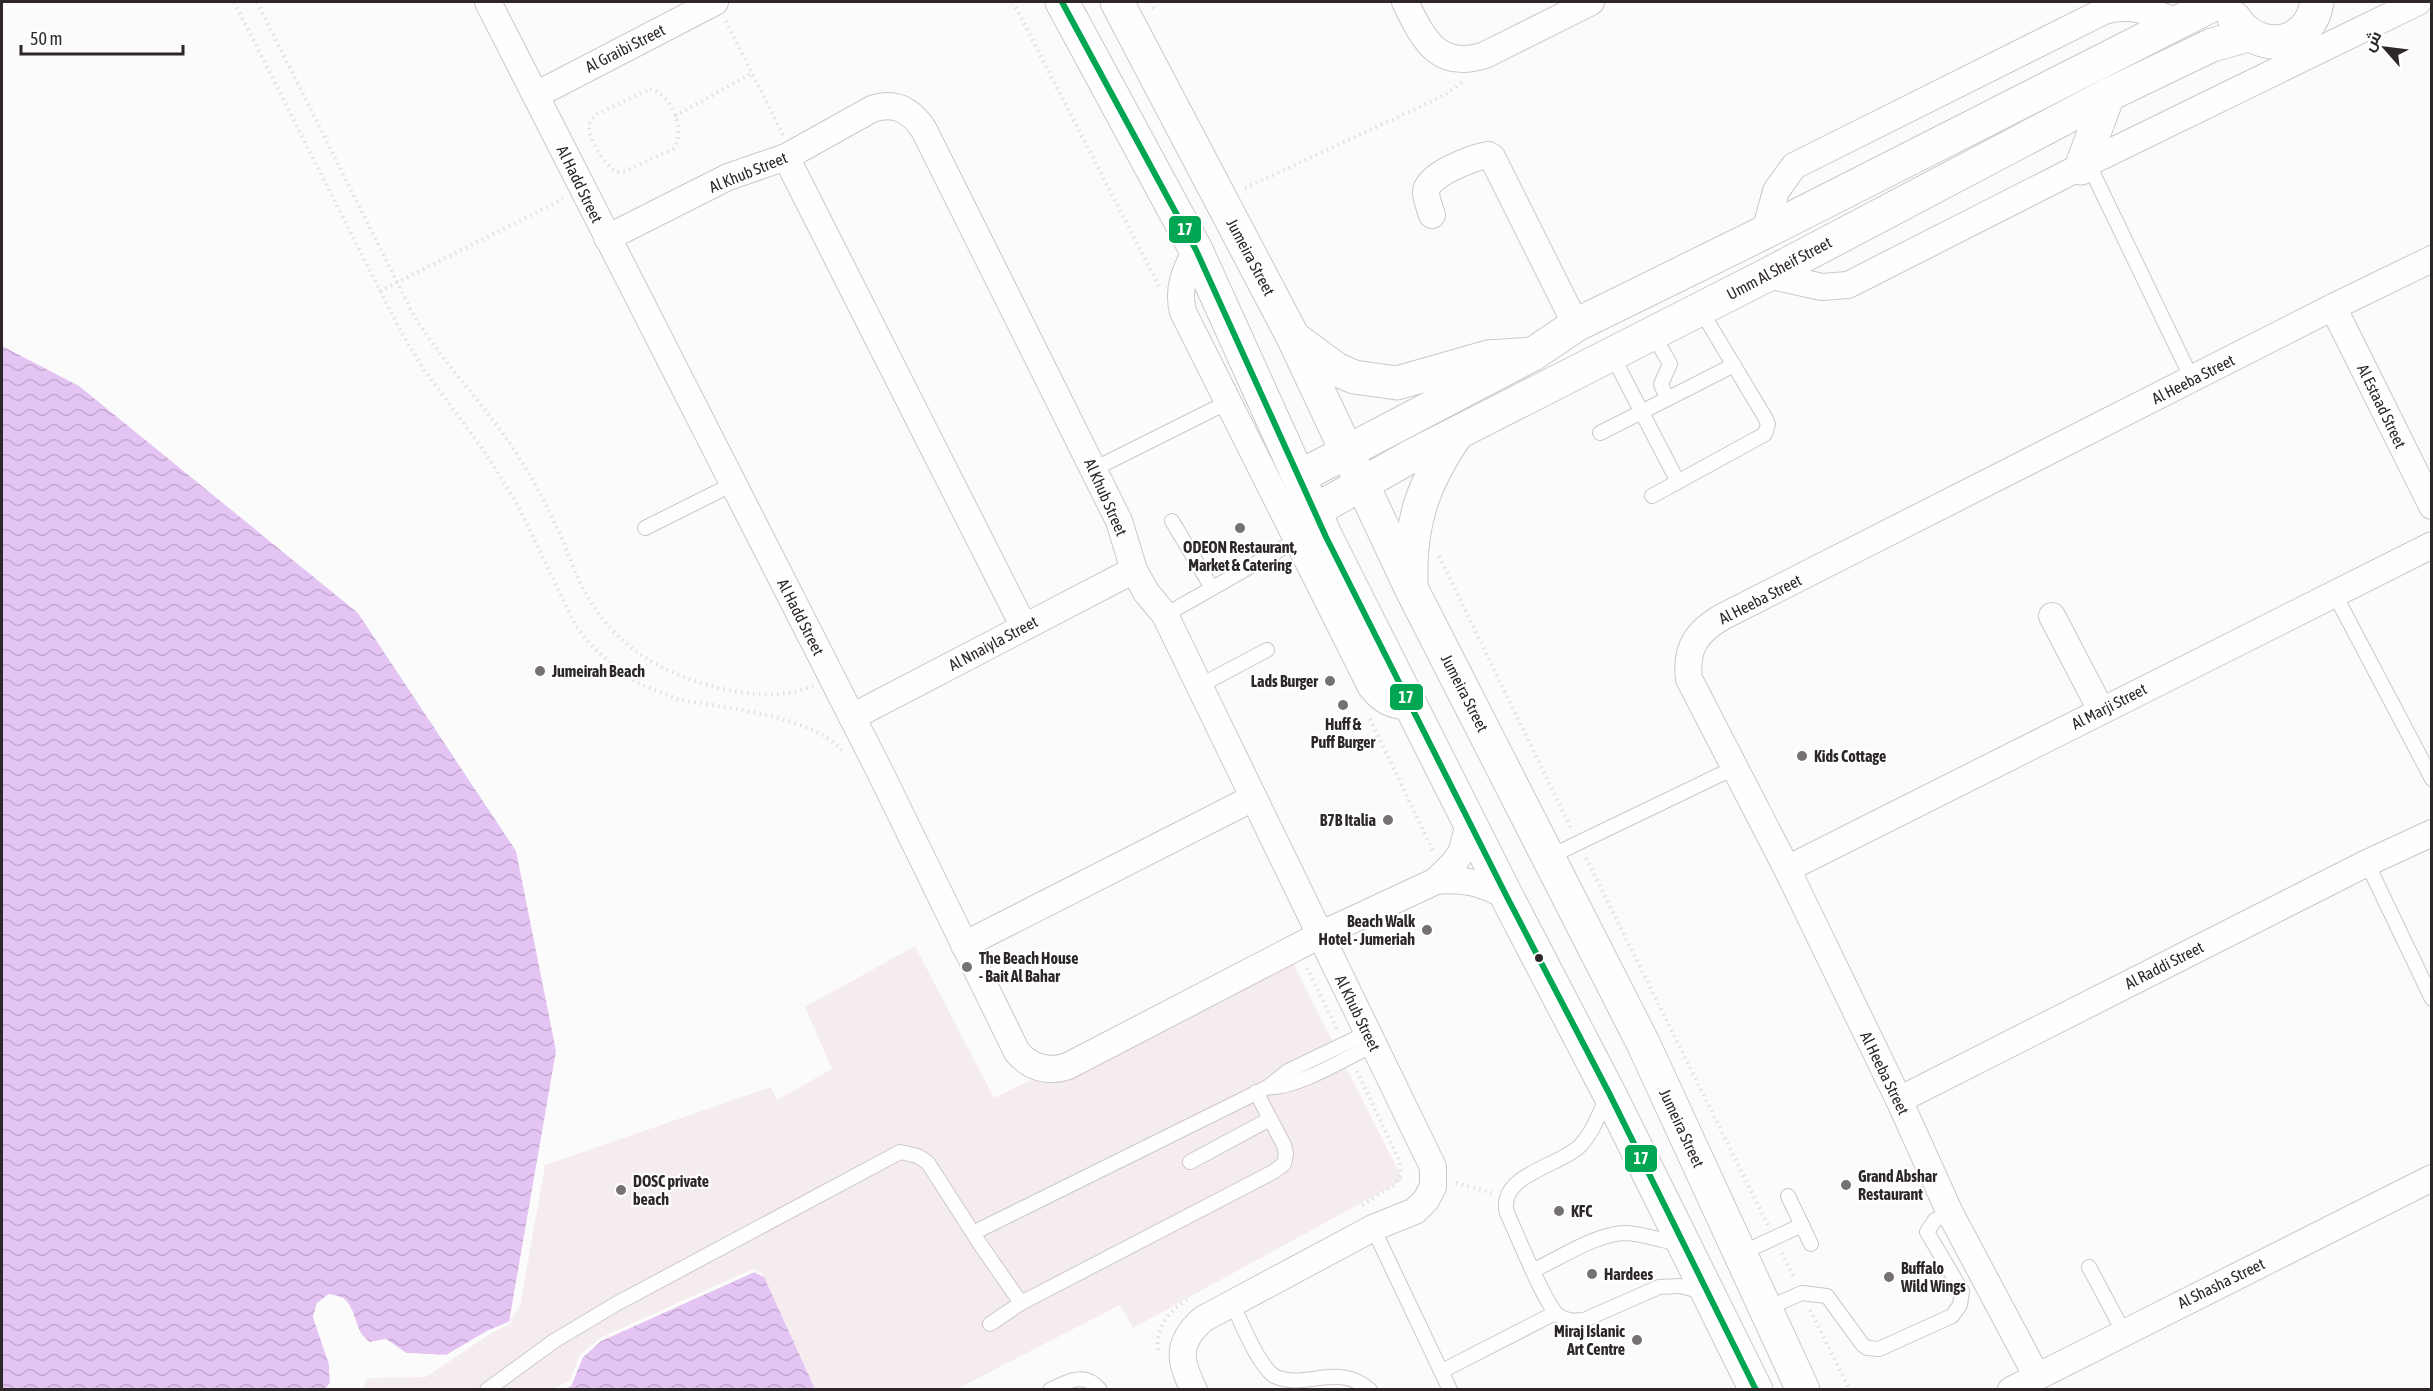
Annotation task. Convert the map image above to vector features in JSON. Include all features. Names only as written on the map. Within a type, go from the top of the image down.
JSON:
[{"type":"main road","points":[[1062,2],[1196,250],[1314,511],[1507,897],[1609,1092],[1756,1389]]},
{"type":"main road","name":"Jumeira Street","points":[[1117,2],[1293,337],[1411,588],[1643,1043],[1803,1389]]},
{"type":"main road","points":[[1299,477],[1533,354],[1576,325],[2218,2]]},
{"type":"main road","points":[[2230,2],[2233,18],[2248,35],[2260,41],[2273,43],[2285,41],[2297,35],[2321,6]]},
{"type":"main road","name":"Umm Al Sheif Street","points":[[1314,511],[1363,483],[1767,275],[2108,95],[2212,45],[2248,35]]},
{"type":"main road","points":[[2085,166],[2108,95]]},
{"type":"main road","points":[[1293,337],[1336,369],[1354,377],[1398,384],[1488,357],[1533,354]]},
{"type":"main road","points":[[1411,588],[1410,556],[1424,492],[1438,462],[1456,435]]},
{"type":"street","name":"Al Hadd Street","points":[[488,2],[852,717],[1017,1052],[1031,1065],[1050,1070],[1068,1066],[1320,935],[1436,881]]},
{"type":"street","points":[[1405,2],[1425,39],[1441,54],[1455,59],[1470,60],[1485,55],[1591,2]]},
{"type":"street","points":[[1767,275],[1822,287],[1848,285],[2418,2]]},
{"type":"street","name":"Al Graibi Street","points":[[536,94],[713,5]]},
{"type":"street","points":[[1764,232],[1776,191],[1794,166],[1805,160],[2104,11],[2118,7],[2136,7],[2179,22]]},
{"type":"street","name":"Al Khub Street","points":[[607,238],[728,177],[789,156],[863,113],[881,106],[901,108],[917,119],[1094,469],[1119,521],[1134,570],[1146,592],[1165,615],[1433,1167],[1434,1182]]},
{"type":"street","points":[[1432,215],[1426,191],[1429,182],[1474,158],[1488,155],[1492,157],[1576,325]]},
{"type":"street","points":[[789,156],[1024,627]]},
{"type":"street","points":[[1196,250],[1181,285],[1182,305],[1371,687],[1388,703],[1411,706]]},
{"type":"street","name":"Al Heeba Street","points":[[2036,1375],[1950,1213],[1899,1100],[1787,869],[1689,679],[1687,662],[1692,647],[1701,632],[1711,624],[2333,307],[2432,259]]},
{"type":"street","name":"Al Estaad Street","points":[[2333,307],[2432,506]]},
{"type":"street","name":"Al Marji Street","points":[[1787,869],[2334,592],[2432,545]]},
{"type":"street","name":"Al Nnaiyla Street","points":[[852,717],[1134,570]]},
{"type":"street","points":[[2052,616],[2101,710]]},
{"type":"street","points":[[964,945],[1253,798]]},
{"type":"street","points":[[1436,881],[1454,863],[1462,850],[1469,822]]},
{"type":"street","name":"Al Raddi Street","points":[[1899,1100],[2367,863],[2432,833]]},
{"type":"street","points":[[1436,881],[1466,880],[1507,897]]},
{"type":"street","name":"Al Shasha Street","points":[[2011,1389],[2122,1331],[2432,1178]]},
{"type":"street","points":[[1194,1389],[1184,1370],[1182,1356],[1184,1342],[1192,1329],[1203,1319],[1232,1304],[1366,1217],[1415,1210],[1426,1200],[1434,1182]]},
{"type":"lane","points":[[2085,166],[2192,379]]},
{"type":"lane","points":[[1652,496],[1765,434],[1767,430],[1766,419],[1700,309]]},
{"type":"lane","points":[[1653,334],[1670,364],[1661,384],[1667,399]]},
{"type":"lane","points":[[1612,355],[1678,482]]},
{"type":"lane","points":[[1600,433],[1734,365]]},
{"type":"lane","points":[[1094,469],[1228,402]]},
{"type":"lane","points":[[645,528],[733,484]]},
{"type":"lane","points":[[1172,521],[1212,588]]},
{"type":"lane","points":[[1165,615],[1297,540]]},
{"type":"lane","points":[[2334,592],[2432,779]]},
{"type":"lane","points":[[1199,686],[1267,650]]},
{"type":"lane","points":[[1549,857],[1734,768]]},
{"type":"lane","points":[[2367,863],[2432,999]]},
{"type":"lane","points":[[973,1233],[1262,1090],[1280,1075],[1370,1039]]},
{"type":"lane","points":[[990,1324],[1021,1303],[1273,1172],[1284,1164],[1286,1154],[1284,1145],[1270,1119],[1262,1090]]},
{"type":"lane","points":[[1609,1092],[1592,1130],[1579,1147],[1567,1156],[1518,1182],[1510,1188],[1506,1197],[1507,1213],[1555,1313],[1574,1322],[1584,1320],[1648,1290],[1669,1285],[1708,1293]]},
{"type":"lane","points":[[1190,1162],[1270,1119]]},
{"type":"lane","points":[[488,1389],[554,1341],[616,1304],[900,1152],[918,1156],[928,1163],[1021,1303]]},
{"type":"lane","points":[[1788,1196],[1811,1244]]},
{"type":"lane","points":[[1765,1309],[1802,1293],[1827,1296],[1862,1344],[1873,1349],[1879,1349],[1952,1316],[1960,1305],[1962,1292],[1927,1232],[1935,1220],[1950,1213]]},
{"type":"lane","points":[[1366,1217],[1450,1389]]},
{"type":"lane","points":[[1740,1254],[1802,1225]]},
{"type":"lane","points":[[1534,1270],[1608,1235],[1624,1233],[1640,1235],[1685,1246]]},
{"type":"lane","points":[[2089,1267],[2122,1331]]},
{"type":"lane","points":[[1232,1304],[1263,1364],[1274,1376],[1288,1383],[1304,1386],[1343,1377],[1356,1380],[1370,1389]]},
{"type":"lane","points":[[1442,1371],[1555,1313]]},
{"type":"lane","points":[[1050,1389],[1073,1378],[1082,1378],[1090,1380],[1100,1389]]},
{"type":"path","points":[[234,2],[380,291],[422,367],[502,479],[520,510],[576,626],[604,659],[621,673],[658,693],[803,725],[828,738],[846,754]]},
{"type":"path","points":[[257,2],[428,337],[496,424],[527,471],[548,509],[585,592],[597,612],[630,647],[665,670],[685,679],[738,692],[767,695],[804,690],[832,678]]},
{"type":"path","points":[[1150,2],[1155,12]]},
{"type":"path","points":[[713,5],[752,73],[789,156]]},
{"type":"path","points":[[1245,188],[1443,96],[1467,79],[1485,55]]},
{"type":"path","points":[[675,116],[752,73]]},
{"type":"path","points":[[650,89],[660,93],[675,116],[680,128],[677,143],[673,149],[621,172],[612,170],[606,163],[588,129],[595,115],[650,89]]},
{"type":"path","points":[[1240,178],[1251,198]]},
{"type":"path","points":[[380,291],[583,189]]},
{"type":"path","points":[[1437,547],[1443,566],[1579,844],[1850,1389]]},
{"type":"path","points":[[1297,947],[1399,1160],[1401,1175],[1366,1217]]},
{"type":"path","points":[[1434,1182],[1506,1197]]},
{"type":"path","points":[[1158,1358],[1157,1343],[1166,1317],[1175,1307],[1197,1294]]},
{"type":"shaded area","points":[[915,946],[994,1098],[1288,953],[1403,1180],[1133,1328],[1120,1305],[957,1389],[815,1389],[764,1278],[755,1272],[554,1389],[363,1390],[367,1378],[426,1377],[509,1321],[520,1307],[545,1165],[771,1087],[777,1100],[832,1069],[805,1007]]},
{"type":"water","points":[[2,346],[79,386],[358,613],[516,851],[556,1051],[509,1322],[487,1331],[446,1355],[406,1353],[386,1339],[370,1342],[361,1332],[347,1302],[343,1298],[329,1294],[317,1303],[313,1317],[329,1364],[330,1383],[325,1389],[2,1389]]},
{"type":"water","points":[[755,1272],[764,1277],[815,1389],[563,1390],[571,1386],[583,1357],[601,1341]]},
{"type":"pier","points":[[753,1269],[762,1273],[764,1277],[754,1272],[601,1341],[583,1357],[571,1386],[560,1390],[569,1383],[580,1355],[600,1338]]},
{"type":"pier","points":[[329,1294],[343,1298],[353,1312],[361,1337],[370,1342],[386,1339],[406,1353],[447,1355],[487,1331],[512,1320],[510,1324],[447,1357],[406,1356],[385,1342],[369,1345],[359,1339],[350,1314],[341,1301],[329,1297],[320,1305],[316,1317],[332,1363],[333,1384],[329,1390],[325,1389],[330,1383],[329,1364],[313,1317],[317,1303]]},
{"type":"transit line","name":"17","points":[[1062,2],[1196,250],[1326,537],[1507,897],[1609,1093],[1756,1390]]},
{"type":"place","name":"ODEON Restaurant, Market & Catering","points":[[1240,528]]},
{"type":"place","name":"Jumeirah Beach","points":[[540,671]]},
{"type":"place","name":"Lads Burger","points":[[1330,681]]},
{"type":"place","name":"Huff & Puff Burger","points":[[1343,705]]},
{"type":"place","name":"Kids Cottage","points":[[1802,756]]},
{"type":"place","name":"B7B Italia","points":[[1388,820]]},
{"type":"place","name":"Beach Walk Hotel - Jumeriah","points":[[1427,930]]},
{"type":"place","name":"The Beach House - Bait Al Bahar","points":[[967,967]]},
{"type":"place","name":"Grand Abshar Restaurant","points":[[1846,1185]]},
{"type":"place","name":"DOSC private beach","points":[[621,1190]]},
{"type":"place","name":"KFC","points":[[1559,1211]]},
{"type":"place","name":"Hardees","points":[[1592,1274]]},
{"type":"place","name":"Buffalo Wild Wings","points":[[1889,1277]]},
{"type":"place","name":"Miraj Islanic Art Centre","points":[[1637,1340]]}]
